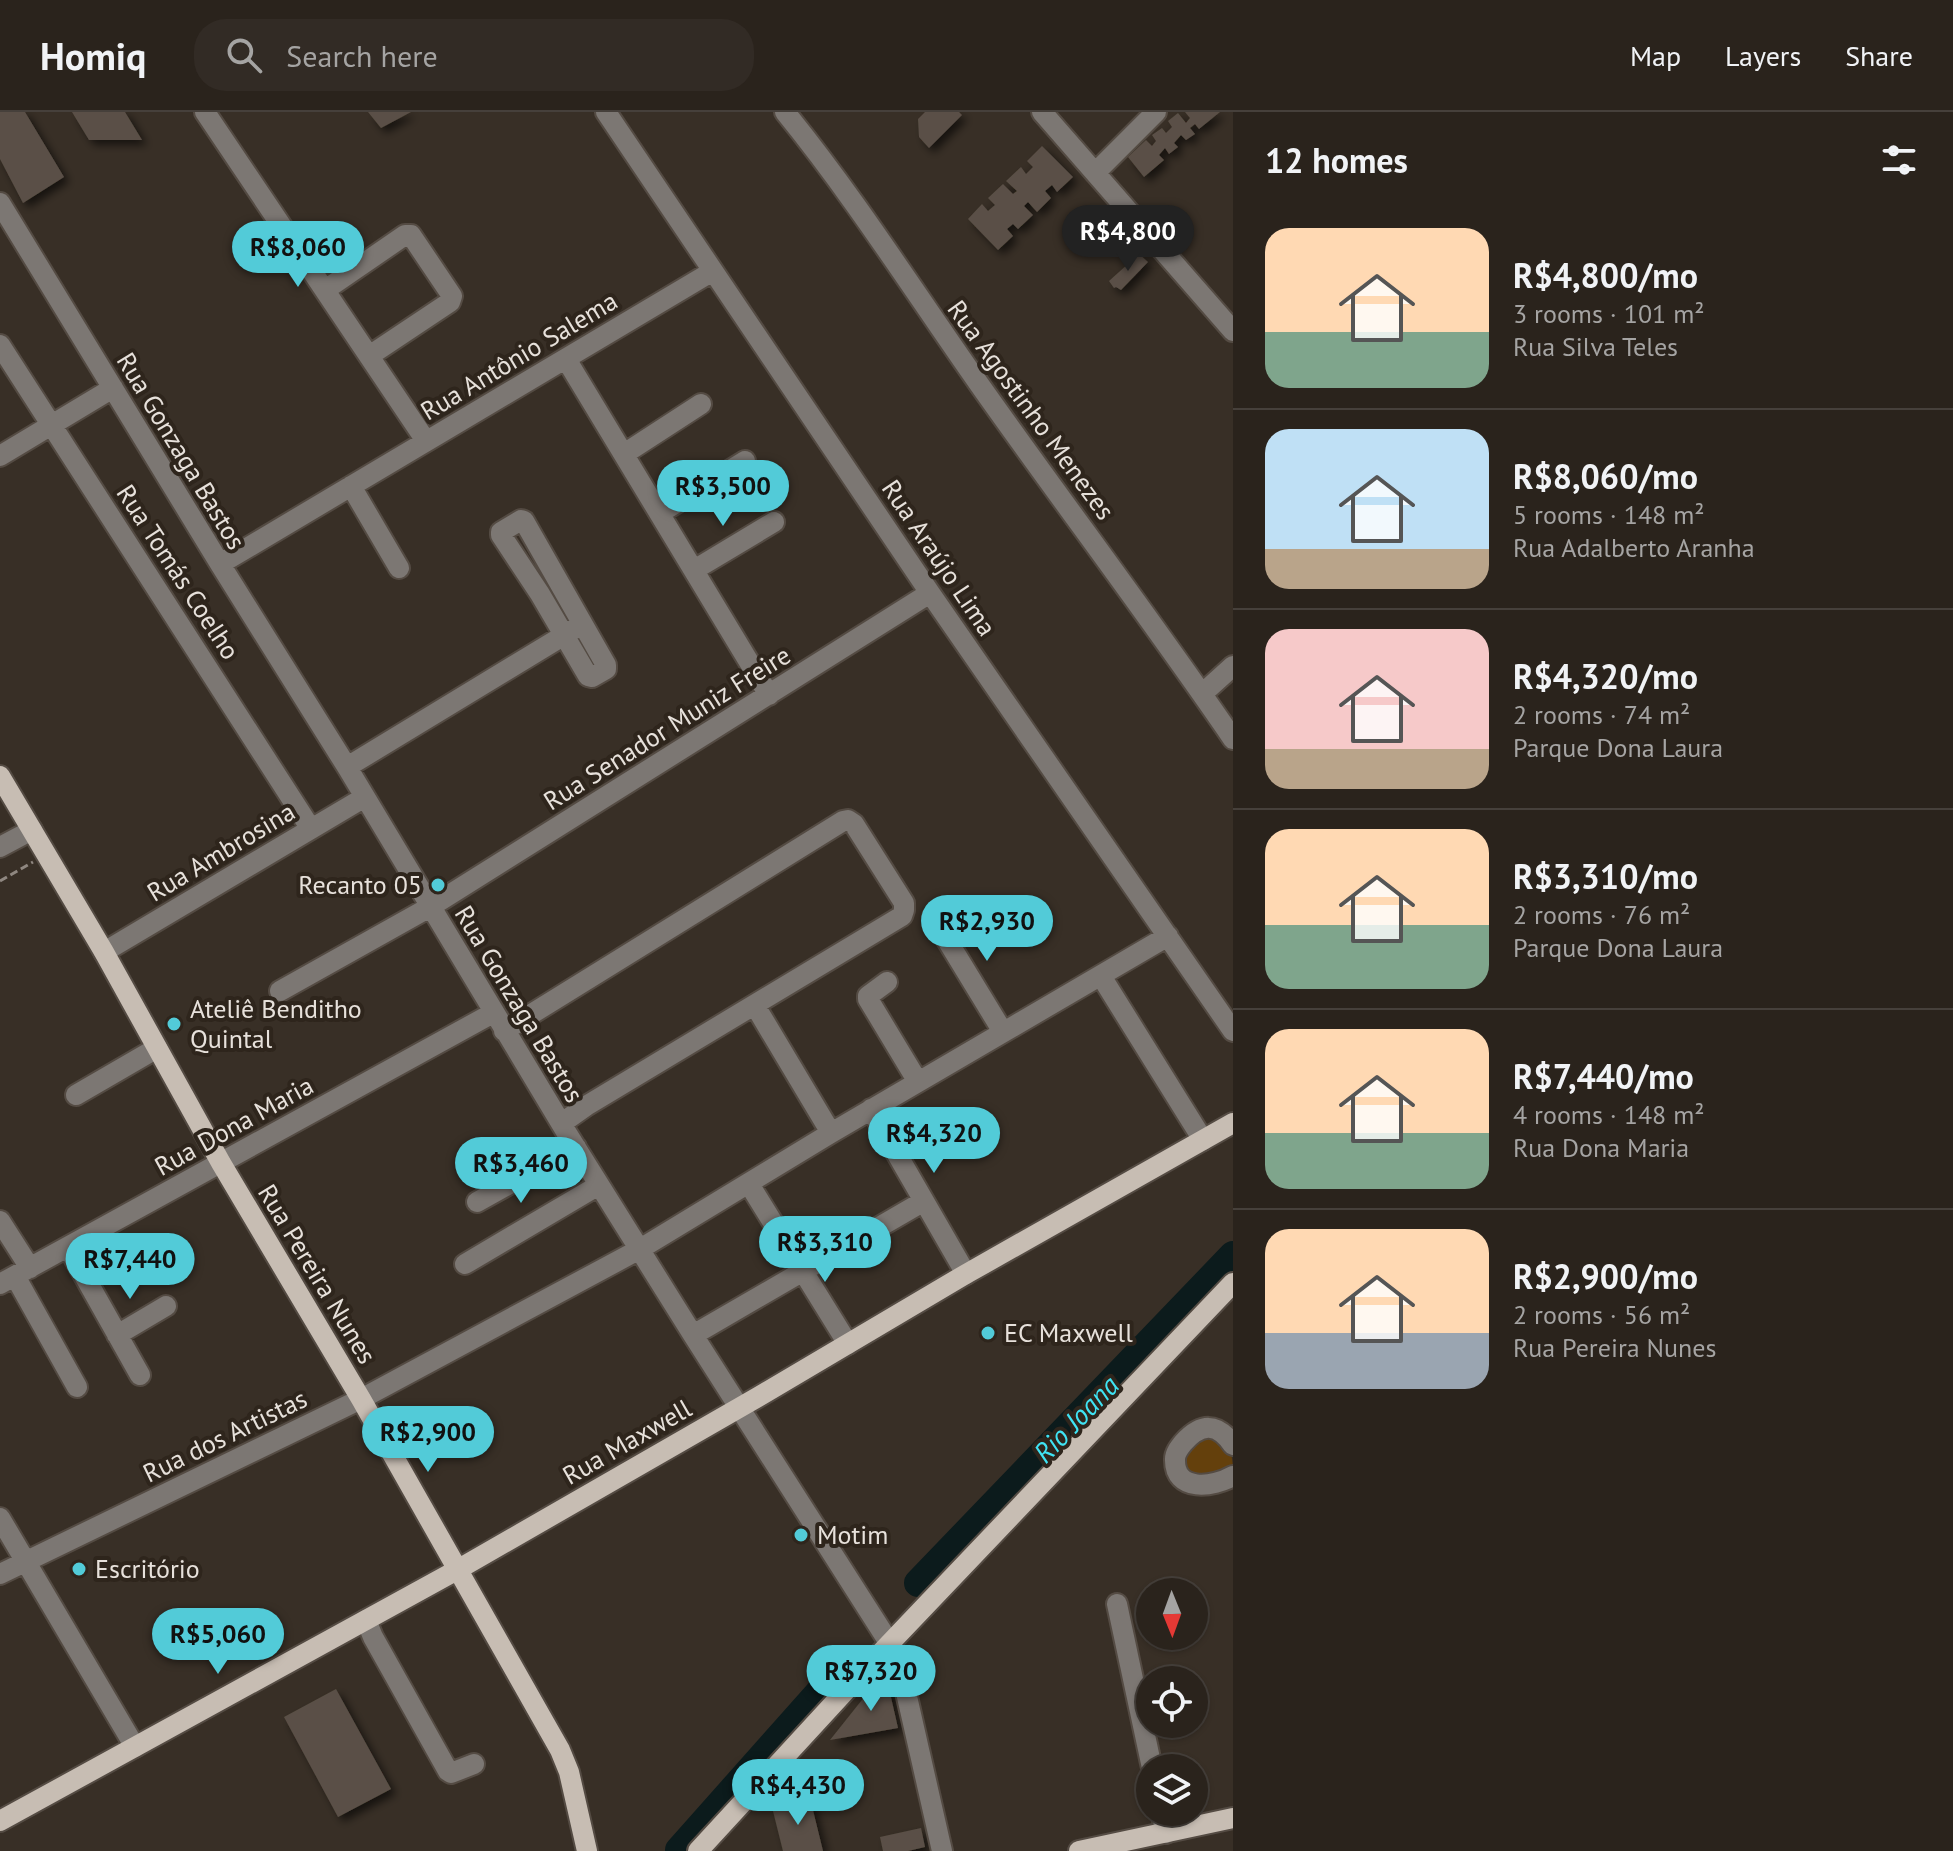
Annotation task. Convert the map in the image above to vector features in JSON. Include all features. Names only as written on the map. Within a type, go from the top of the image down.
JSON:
[{"type":"main road","name":"Rua Pereira Nunes","points":[[0,776],[104,952],[221,1163],[361,1399],[560,1750],[569,1772],[587,1851]]},
{"type":"main road","name":"Rua Maxwell","points":[[0,1821],[457,1570],[966,1274],[1233,1123]]},
{"type":"main road","points":[[708,1846],[890,1644],[1233,1283]]},
{"type":"main road","points":[[1208,1819],[1233,1818]]},
{"type":"main road","points":[[1079,1851],[1147,1826]]},
{"type":"street","points":[[205,112],[426,441]]},
{"type":"street","name":"Rua Araújo Lima","points":[[606,112],[930,593],[1233,1031]]},
{"type":"street","name":"Rua Agostinho Menezes","points":[[785,112],[824,161],[1233,739]]},
{"type":"street","points":[[1042,112],[1233,331]]},
{"type":"street","points":[[1095,173],[1156,112]]},
{"type":"street","name":"Rua Gonzaga Bastos","points":[[0,203],[347,767],[599,1185],[890,1644],[903,1679],[942,1851]]},
{"type":"street","points":[[325,290],[405,235],[411,235],[452,296],[450,302],[369,356]]},
{"type":"street","name":"Rua Antônio Salema","points":[[220,564],[713,271]]},
{"type":"street","name":"Rua Tomás Coelho","points":[[0,345],[311,829]]},
{"type":"street","points":[[566,359],[769,695]]},
{"type":"street","points":[[0,456],[113,388]]},
{"type":"street","points":[[624,454],[701,404]]},
{"type":"street","points":[[660,513],[745,461]]},
{"type":"street","points":[[351,486],[399,568]]},
{"type":"street","points":[[521,520],[583,623],[606,669],[588,676],[565,635],[501,535],[521,520]]},
{"type":"street","points":[[694,570],[774,522]]},
{"type":"street","name":"Rua Senador Muniz Freire","points":[[280,991],[430,907],[930,593]]},
{"type":"street","points":[[347,767],[583,623]]},
{"type":"street","points":[[1202,694],[1233,666]]},
{"type":"street","name":"Rua Ambrosina","points":[[104,952],[365,797]]},
{"type":"street","points":[[504,1031],[843,821],[854,824],[904,903],[902,916],[562,1123]]},
{"type":"street","points":[[0,847],[32,830]]},
{"type":"street","points":[[933,917],[1003,1032]]},
{"type":"street","name":"Rua dos Artistas","points":[[0,1574],[361,1399],[640,1249],[871,1109],[1168,936]]},
{"type":"street","points":[[1101,976],[1203,1140]]},
{"type":"street","points":[[887,982],[867,997],[918,1082]]},
{"type":"street","name":"Rua Dona Maria","points":[[15,1276],[493,1013]]},
{"type":"street","points":[[760,1014],[831,1133]]},
{"type":"street","points":[[76,1095],[157,1048]]},
{"type":"street","points":[[871,1109],[966,1274]]},
{"type":"street","points":[[477,1202],[576,1147]]},
{"type":"street","points":[[749,1184],[848,1344]]},
{"type":"street","points":[[465,1264],[599,1185]]},
{"type":"street","points":[[693,1335],[924,1201]]},
{"type":"street","points":[[0,1221],[15,1276],[77,1387]]},
{"type":"street","points":[[68,1247],[140,1375]]},
{"type":"street","points":[[117,1335],[166,1306]]},
{"type":"street","points":[[1233,1445],[1217,1430],[1201,1428],[1180,1446],[1175,1460],[1182,1478],[1200,1486],[1212,1485],[1233,1476]]},
{"type":"street","points":[[0,1518],[135,1747]]},
{"type":"street","points":[[1117,1604],[1149,1754]]},
{"type":"street","points":[[366,1620],[448,1771],[451,1773],[474,1764]]},
{"type":"path","points":[[0,881],[46,854]]},
{"type":"shaded area","points":[[1211,1432],[1228,1448],[1233,1471],[1204,1482],[1181,1471],[1187,1443]]},
{"type":"building","points":[[0,112],[25,112],[64,177],[23,203],[0,159]]},
{"type":"building","points":[[72,112],[125,112],[142,140],[89,140]]},
{"type":"building","points":[[368,112],[411,112],[381,128]]},
{"type":"building","points":[[925,112],[959,112],[962,115],[929,148],[919,137],[918,119]]},
{"type":"building","points":[[1185,112],[1220,112],[1199,129],[1195,124],[1190,128],[1195,134],[1186,140],[1181,135],[1174,143],[1178,147],[1169,154],[1165,148],[1159,155],[1164,160],[1144,177],[1128,157],[1146,140],[1152,146],[1156,141],[1152,135],[1162,128],[1166,133],[1172,127],[1168,121],[1178,113],[1186,123],[1190,118]]},
{"type":"building","points":[[1042,146],[1073,177],[1057,192],[1052,185],[1045,191],[1051,198],[1037,212],[1028,202],[1024,206],[1033,215],[1018,229],[1013,224],[1007,229],[1013,236],[998,250],[968,219],[982,204],[988,211],[995,205],[988,198],[1003,184],[1013,194],[1017,191],[1006,181],[1021,167],[1026,174],[1033,167],[1027,161]]},
{"type":"building","points":[[1139,254],[1148,262],[1121,290],[1114,288],[1109,281]]},
{"type":"building","points":[[885,1671],[898,1728],[830,1740]]},
{"type":"building","points":[[336,1689],[391,1789],[338,1817],[284,1717]]},
{"type":"building","points":[[810,1798],[823,1851],[783,1851],[772,1807]]},
{"type":"building","points":[[921,1828],[925,1847],[883,1851],[880,1837]]},
{"type":"waterway","name":"Rio Joana","points":[[918,1583],[1233,1255]]},
{"type":"waterway","name":"Rio Joana","points":[[679,1850],[839,1670]]},
{"type":"place","name":"Recanto 05","points":[[438,885]]},
{"type":"place","name":"Ateliê Benditho Quintal","points":[[174,1024]]},
{"type":"place","name":"EC Maxwell","points":[[988,1333]]},
{"type":"place","name":"Motim","points":[[801,1535]]},
{"type":"place","name":"Escritório","points":[[79,1569]]}]
